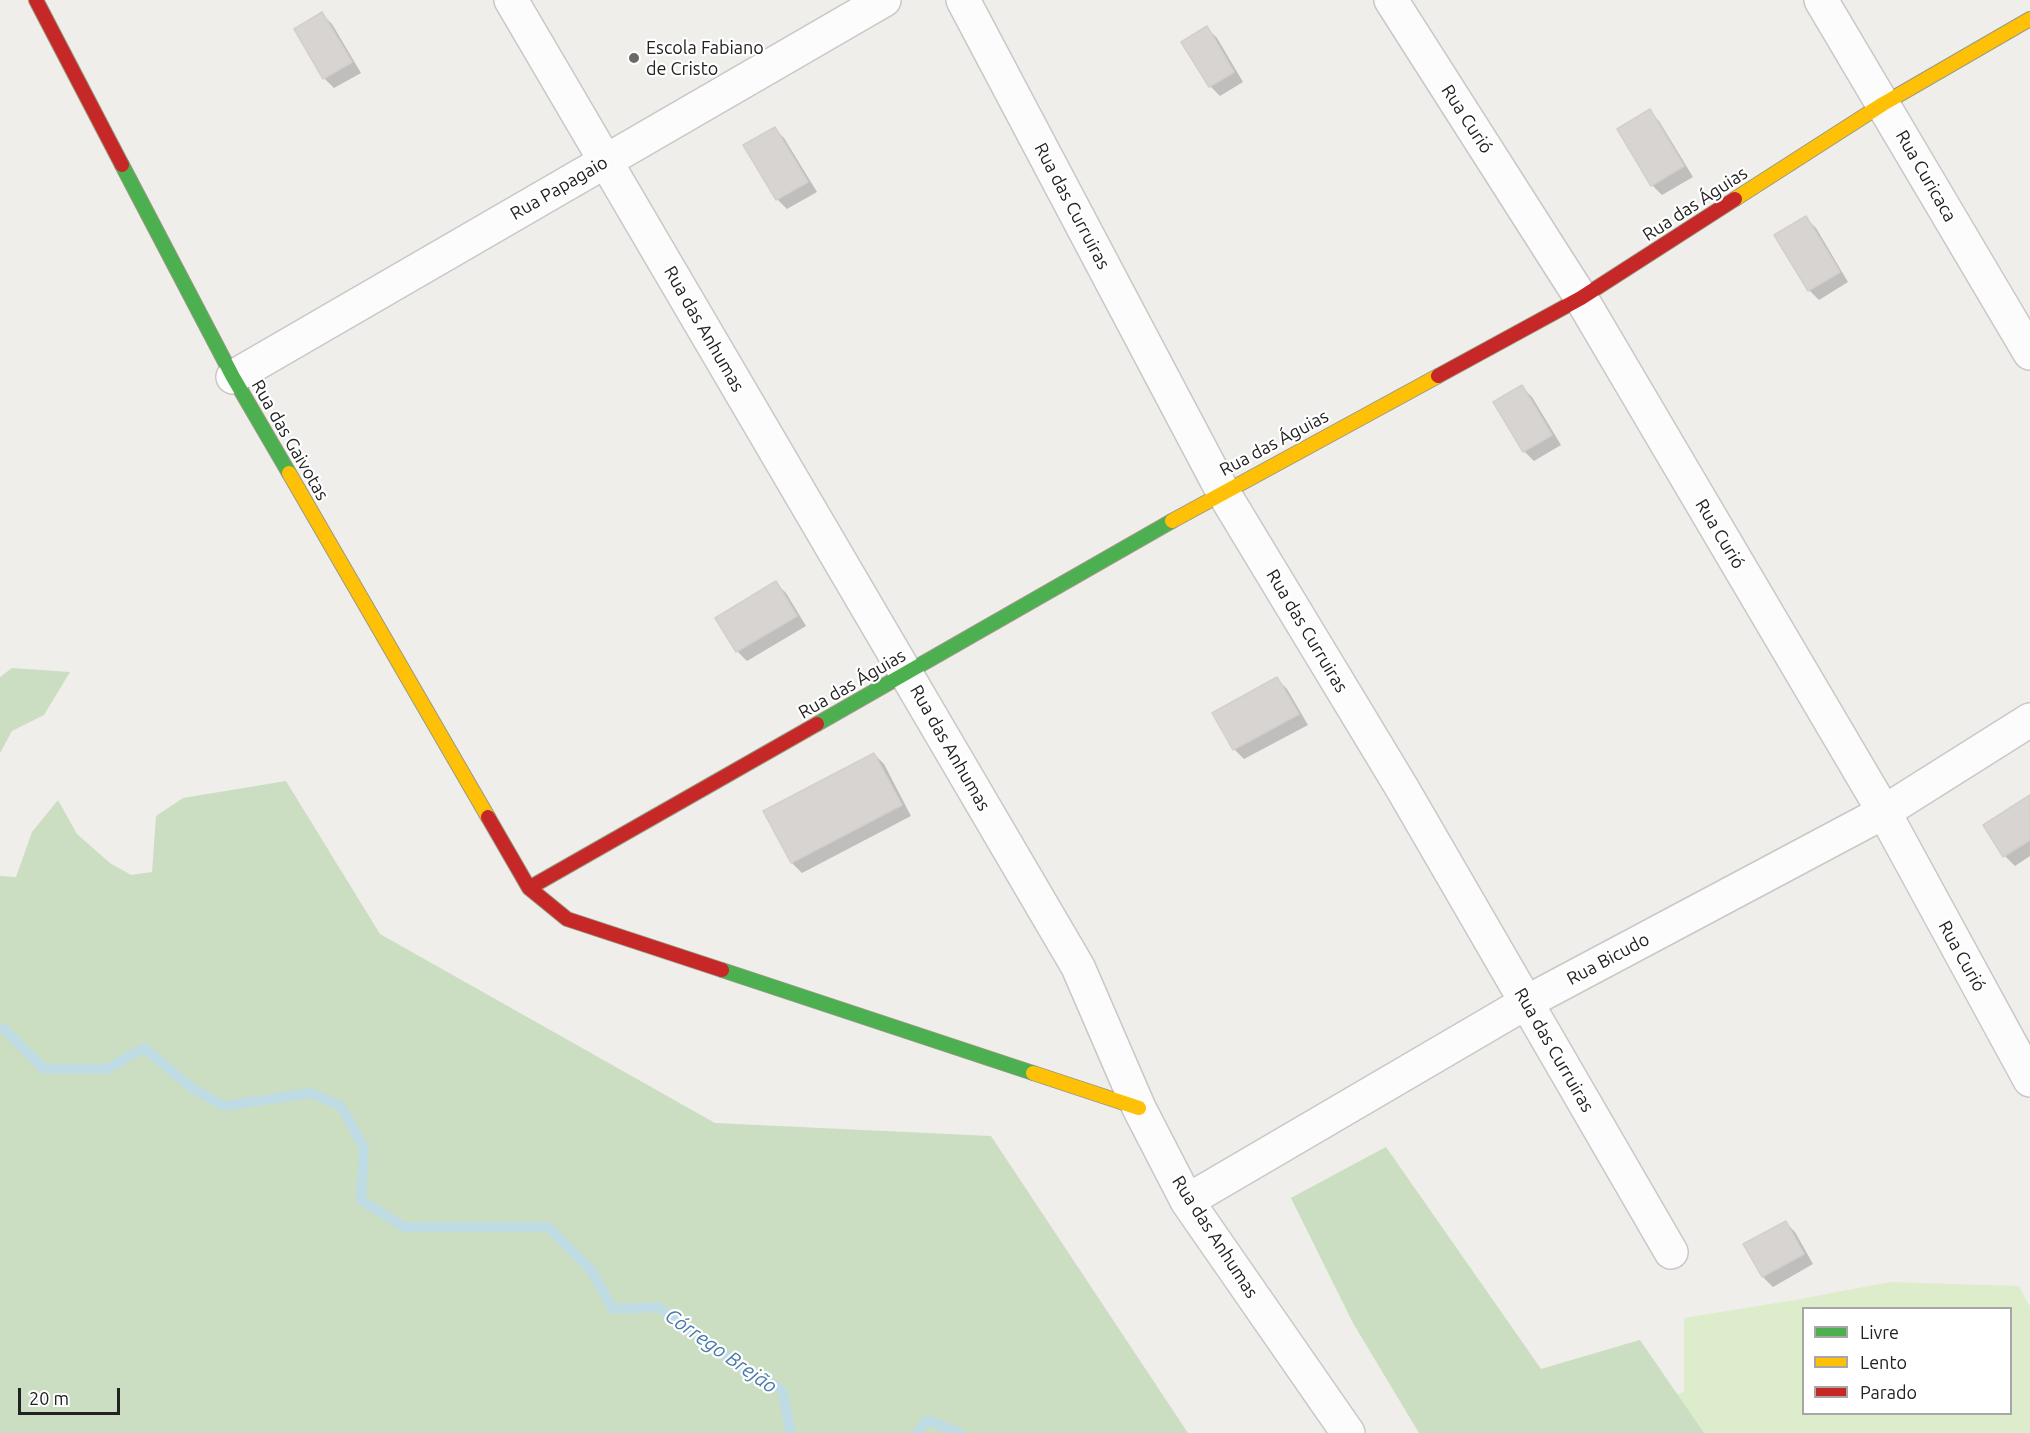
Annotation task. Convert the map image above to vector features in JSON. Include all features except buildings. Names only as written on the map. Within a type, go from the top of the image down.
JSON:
[{"type":"street","name":"Rua das Gaivotas","points":[[36,0],[233,377],[529,888]]},
{"type":"street","name":"Rua das Anhumas","points":[[511,0],[1078,968],[1139,1108],[1187,1201],[1348,1433]]},
{"type":"street","name":"Rua Papagaio","points":[[233,377],[884,0]]},
{"type":"street","name":"Rua das Curruiras","points":[[963,0],[1222,492],[1402,788],[1671,1252]]},
{"type":"street","name":"Rua Curió","points":[[1391,0],[1581,298],[1884,812],[2030,1080]]},
{"type":"street","name":"Rua Curicaca","points":[[1821,0],[2030,353]]},
{"type":"street","name":"Rua das Águias","points":[[529,888],[1222,492],[1581,298],[1883,104],[2030,19]]},
{"type":"street","name":"Rua Bicudo","points":[[1187,1201],[1527,1002],[1884,812],[2030,720]]},
{"type":"street","points":[[529,888],[567,919],[1139,1108]]},
{"type":"green space","points":[[12,668],[70,672],[44,715],[12,731],[0,753],[0,677]]},
{"type":"green space","points":[[286,781],[380,934],[715,1123],[991,1136],[1188,1433],[0,1433],[0,876],[16,877],[32,832],[58,800],[77,834],[110,863],[131,875],[152,872],[156,816],[183,798]]},
{"type":"green space","points":[[1386,1147],[1541,1369],[1640,1340],[1601,1424],[1684,1392],[1684,1318],[1890,1282],[2019,1286],[2030,1307],[2030,1433],[1419,1433],[1353,1323],[1291,1198]]},
{"type":"green space","points":[[1386,1147],[1541,1369],[1640,1340],[1704,1433],[1419,1433],[1353,1323],[1291,1198]]},
{"type":"waterway","name":"Córrego Brejão","points":[[0,1030],[4,1029],[44,1069],[107,1069],[144,1048],[192,1088],[224,1106],[311,1093],[341,1106],[364,1148],[361,1200],[404,1227],[548,1227],[591,1270],[613,1309],[658,1307],[745,1369],[782,1390],[791,1433]]},
{"type":"waterway","name":"Córrego Brejão","points":[[917,1433],[927,1420],[960,1433]]},
{"type":"traffic: fast","points":[[122,165],[233,377],[289,473]]},
{"type":"traffic: fast","points":[[817,724],[1172,521]]},
{"type":"traffic: fast","points":[[722,970],[1033,1073]]},
{"type":"traffic: slow","points":[[1735,199],[1883,104],[2030,19]]},
{"type":"traffic: slow","points":[[1172,521],[1438,376]]},
{"type":"traffic: slow","points":[[289,473],[488,817]]},
{"type":"traffic: slow","points":[[1033,1073],[1139,1108]]},
{"type":"traffic: jam","points":[[36,0],[122,165]]},
{"type":"traffic: jam","points":[[1438,376],[1581,298],[1735,199]]},
{"type":"traffic: jam","points":[[529,888],[817,724]]},
{"type":"traffic: jam","points":[[488,817],[529,888],[567,919],[722,970]]},
{"type":"place","name":"Escola Fabiano de Cristo","points":[[634,58]]}]
